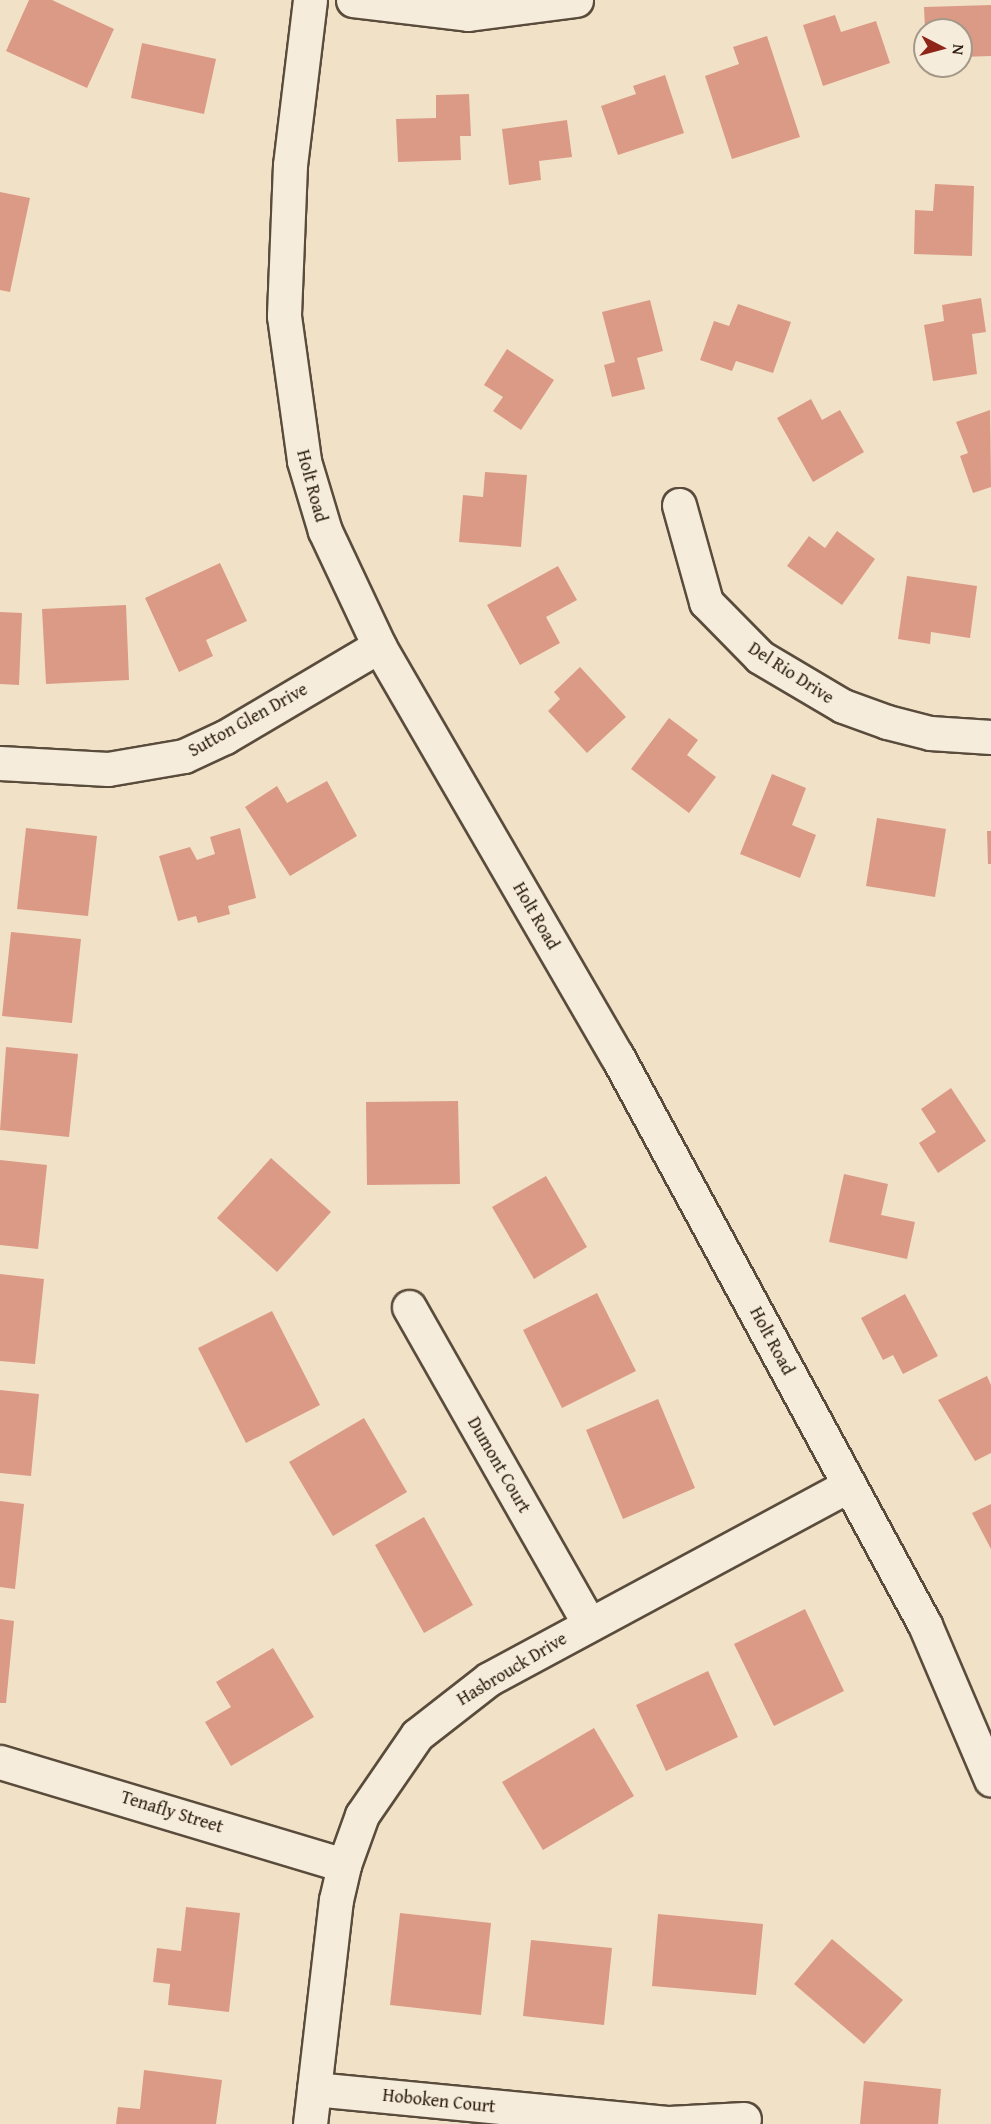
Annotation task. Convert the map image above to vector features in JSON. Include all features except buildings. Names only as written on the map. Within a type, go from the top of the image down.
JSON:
[{"type":"street","name":"Holt Road","points":[[310,0],[290,165],[284,257],[286,356],[304,461],[325,531],[379,646],[617,1056],[925,1625],[991,1780]]},
{"type":"street","points":[[353,0],[468,14],[576,0]]},
{"type":"street","name":"Del Rio Drive","points":[[679,505],[706,602],[760,657],[843,706],[887,722],[930,733],[991,737]]},
{"type":"street","name":"Sutton Glen Drive","points":[[0,763],[108,769],[184,756],[225,737],[379,646]]},
{"type":"street","name":"Dumont Court","points":[[409,1307],[589,1624]]},
{"type":"street","name":"Hasbrouck Drive","points":[[310,2124],[336,1900],[344,1865],[362,1815],[417,1735],[489,1679],[849,1485]]},
{"type":"street","name":"Tenafly Street","points":[[0,1762],[344,1865]]},
{"type":"street","name":"Hoboken Court","points":[[314,2089],[669,2123],[744,2119]]}]
